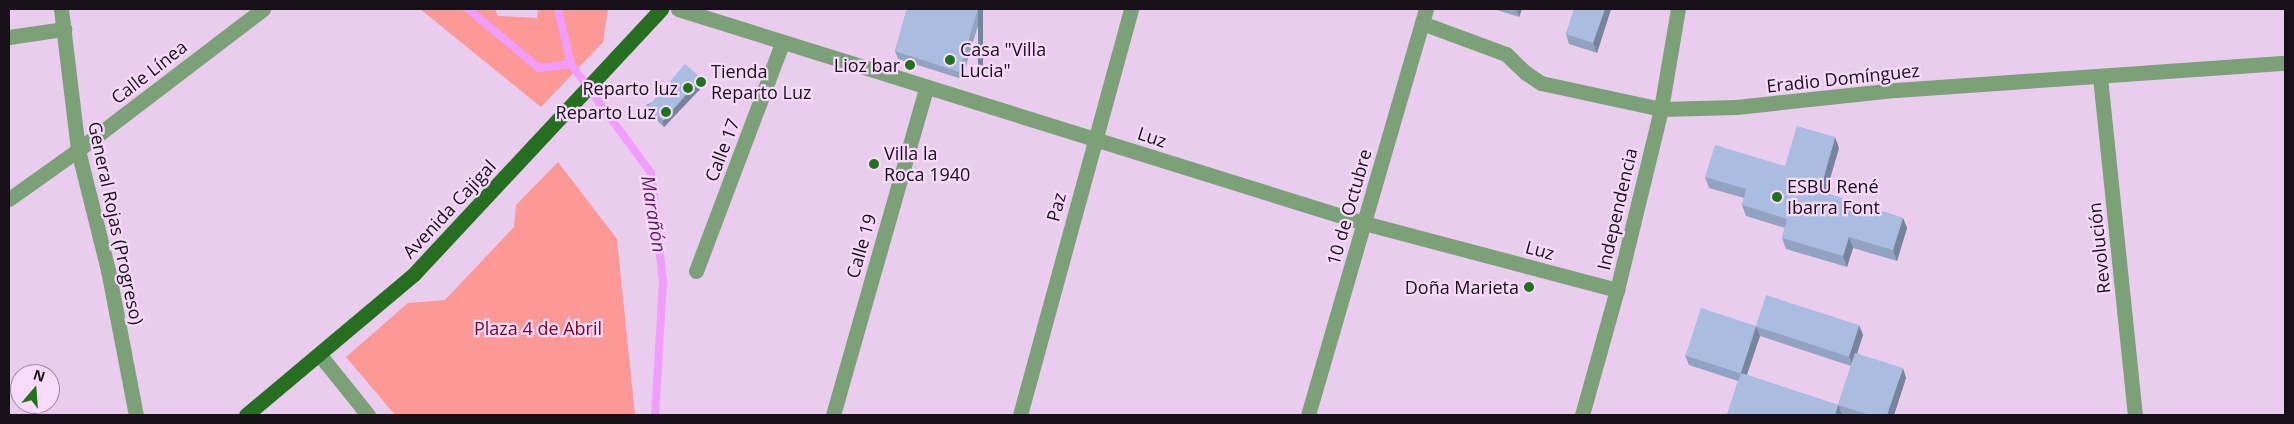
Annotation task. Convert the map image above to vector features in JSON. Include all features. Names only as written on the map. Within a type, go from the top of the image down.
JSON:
[{"type":"main road","name":"Avenida Cajigal","points":[[246,415],[413,275],[661,9]]},
{"type":"street","name":"General Rojas (Progreso)","points":[[61,9],[78,150],[108,270],[136,415]]},
{"type":"street","name":"Calle Línea","points":[[9,199],[78,150],[262,9]]},
{"type":"street","name":"Luz","points":[[678,9],[926,88],[1094,138],[1364,223],[1617,290]]},
{"type":"street","name":"Paz","points":[[1020,415],[1094,138],[1131,9]]},
{"type":"street","name":"Independencia","points":[[1582,415],[1617,290],[1661,109],[1678,9]]},
{"type":"street","name":"Eradio Domínguez","points":[[1424,16],[1506,54],[1526,73],[1542,83],[1661,109],[1736,107],[1896,90],[2285,63]]},
{"type":"street","name":"10 de Octubre","points":[[1308,415],[1424,16]]},
{"type":"street","points":[[9,37],[64,29]]},
{"type":"street","name":"Calle 17","points":[[696,271],[782,43]]},
{"type":"street","name":"Revolución","points":[[2100,77],[2134,415]]},
{"type":"street","name":"Calle 19","points":[[833,415],[926,88]]},
{"type":"street","points":[[319,354],[368,415]]},
{"type":"green space","points":[[420,9],[495,9],[498,16],[537,18],[538,9],[608,9],[603,42],[541,107]]},
{"type":"green space","name":"Plaza 4 de Abril","points":[[558,162],[617,239],[635,415],[395,415],[346,357],[408,303],[445,300],[514,227],[516,205]]},
{"type":"building","points":[[907,9],[978,9],[959,72],[895,51]]},
{"type":"building","points":[[1574,9],[1605,9],[1593,43],[1566,34]]},
{"type":"building","points":[[685,64],[701,78],[663,121],[648,107]]},
{"type":"building","points":[[1797,126],[1835,137],[1820,191],[1903,218],[1893,250],[1849,237],[1843,256],[1782,238],[1787,219],[1742,205],[1746,189],[1705,177],[1715,145],[1785,166]]},
{"type":"building","points":[[1766,295],[1859,325],[1849,357],[1756,326]]},
{"type":"building","points":[[1701,308],[1756,326],[1741,373],[1686,356]]},
{"type":"building","points":[[1855,353],[1903,368],[1887,415],[1870,415],[1838,405]]},
{"type":"building","points":[[1741,373],[1838,405],[1835,415],[1727,415]]},
{"type":"waterway","points":[[468,9],[539,68],[571,64]]},
{"type":"waterway","name":"Marañón","points":[[558,9],[571,64],[651,173],[663,282],[655,415]]},
{"type":"place","name":"Casa \"Villa Lucia\"","points":[[950,60]]},
{"type":"place","name":"Lioz bar","points":[[910,65]]},
{"type":"place","name":"Tienda Reparto Luz","points":[[701,82]]},
{"type":"place","name":"Reparto luz","points":[[688,88]]},
{"type":"place","name":"Reparto Luz","points":[[666,112]]},
{"type":"place","name":"Villa la Roca 1940","points":[[874,164]]},
{"type":"place","name":"ESBU René Ibarra Font","points":[[1777,197]]},
{"type":"place","name":"Doña Marieta","points":[[1529,287]]}]
